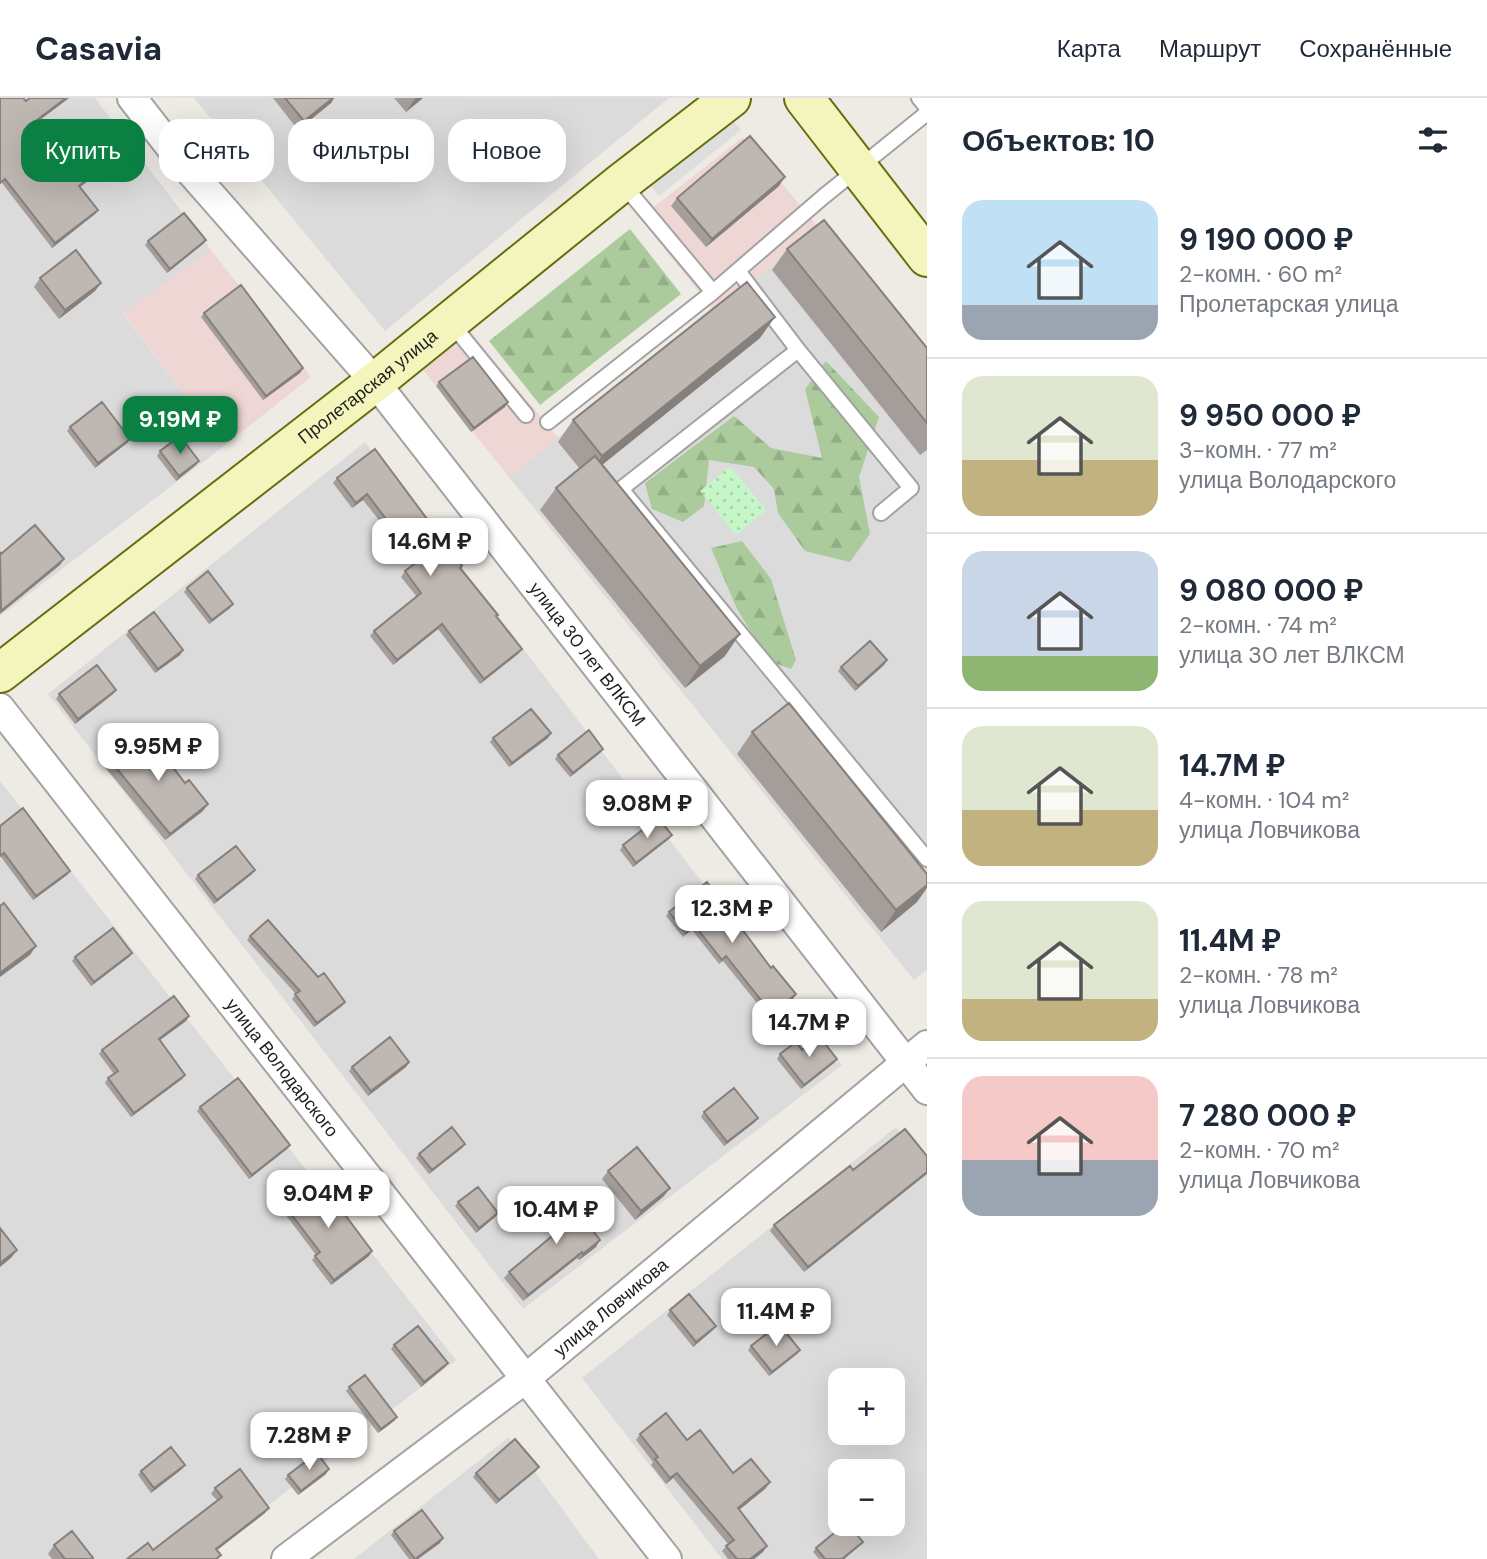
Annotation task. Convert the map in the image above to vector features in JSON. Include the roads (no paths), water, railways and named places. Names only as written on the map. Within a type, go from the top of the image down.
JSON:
[{"type":"street","name":"улица 30 лет ВЛКСМ","points":[[132,98],[182,162],[375,382],[927,1090]]},
{"type":"street","name":"Пролетарская улица","points":[[0,673],[375,382],[621,183],[732,98]]},
{"type":"street","points":[[804,98],[927,257]]},
{"type":"street","name":"улица Володарского","points":[[0,709],[667,1559]]},
{"type":"street","name":"улица Ловчикова","points":[[286,1559],[525,1380],[927,1045]]},
{"type":"lane","points":[[548,422],[713,292],[927,111],[919,98]]},
{"type":"lane","points":[[621,183],[713,292]]},
{"type":"lane","points":[[738,271],[798,350],[911,488],[881,513]]},
{"type":"lane","points":[[450,322],[526,415]]},
{"type":"lane","points":[[798,350],[621,489],[927,859]]}]
